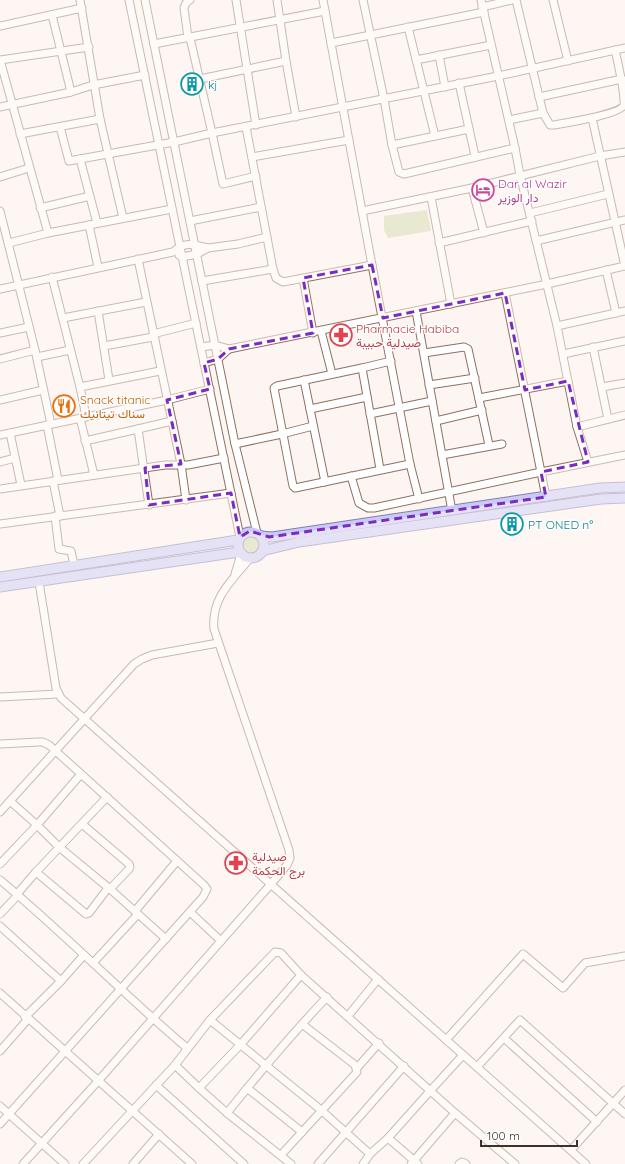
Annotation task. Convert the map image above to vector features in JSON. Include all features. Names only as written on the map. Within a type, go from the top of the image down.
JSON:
[{"type":"main road","points":[[240,553],[238,548],[239,539],[243,534],[250,531],[272,537],[600,488],[625,487]]},
{"type":"main road","points":[[0,588],[200,556],[240,553],[250,558],[257,556],[262,552],[299,542],[601,499],[625,498]]},
{"type":"main road","points":[[259,534],[264,540],[262,552]]},
{"type":"main road","points":[[0,577],[239,539]]},
{"type":"street","points":[[80,0],[89,47],[93,85],[123,218]]},
{"type":"street","points":[[129,0],[210,389],[239,539]]},
{"type":"street","points":[[145,0],[235,444],[259,534]]},
{"type":"street","points":[[190,0],[186,3],[184,8],[189,38],[200,79],[222,184],[256,176]]},
{"type":"street","points":[[236,0],[256,125]]},
{"type":"street","points":[[277,0],[296,117]]},
{"type":"street","points":[[323,0],[410,464],[419,499]]},
{"type":"street","points":[[363,0],[369,35],[384,99],[392,146],[398,170],[401,173],[404,174],[475,156],[515,148]]},
{"type":"street","points":[[331,43],[408,27],[482,6],[512,0]]},
{"type":"street","points":[[516,0],[543,113],[550,125],[592,118],[618,112],[622,109],[625,105],[625,95],[615,50]]},
{"type":"street","points":[[553,0],[568,60]]},
{"type":"street","points":[[482,6],[509,120],[520,175],[557,326],[577,427],[588,462]]},
{"type":"street","points":[[0,26],[82,8]]},
{"type":"street","points":[[154,44],[325,11]]},
{"type":"street","points":[[52,15],[72,92]]},
{"type":"street","points":[[408,27],[435,136]]},
{"type":"street","points":[[416,60],[491,45]]},
{"type":"street","points":[[48,233],[0,60],[89,47]]},
{"type":"street","points":[[60,127],[69,161],[159,145],[212,133],[343,108],[625,48]]},
{"type":"street","points":[[440,56],[445,87]]},
{"type":"street","points":[[200,79],[286,61]]},
{"type":"street","points":[[0,107],[72,92],[93,85],[145,75]]},
{"type":"street","points":[[539,97],[622,79]]},
{"type":"street","points":[[459,83],[475,156]]},
{"type":"street","points":[[509,120],[543,113]]},
{"type":"street","points":[[201,348],[215,345],[230,349],[313,333],[547,284],[625,266],[592,118]]},
{"type":"street","points":[[20,134],[100,119]]},
{"type":"street","points":[[246,127],[276,278],[280,281],[303,278],[372,265]]},
{"type":"street","points":[[392,146],[469,129]]},
{"type":"street","points":[[252,157],[349,140]]},
{"type":"street","points":[[362,211],[472,188],[600,156],[625,152]]},
{"type":"street","points":[[80,159],[97,223]]},
{"type":"street","points":[[0,178],[29,168]]},
{"type":"street","points":[[472,188],[484,233]]},
{"type":"street","points":[[530,213],[608,194]]},
{"type":"street","points":[[40,208],[90,196]]},
{"type":"street","points":[[431,197],[451,304]]},
{"type":"street","points":[[190,221],[261,207]]},
{"type":"street","points":[[9,243],[48,233],[172,209]]},
{"type":"street","points":[[0,211],[2,225],[9,243],[36,354],[49,424],[56,481],[59,549],[71,551],[74,565]]},
{"type":"street","points":[[536,241],[625,220]]},
{"type":"street","points":[[440,243],[532,222]]},
{"type":"street","points":[[89,225],[98,267]]},
{"type":"street","points":[[173,252],[182,257],[197,254],[208,248],[238,244],[267,237]]},
{"type":"street","points":[[0,289],[173,252],[180,246],[195,244],[208,248]]},
{"type":"street","points":[[138,259],[160,371],[181,464],[186,500]]},
{"type":"street","points":[[202,281],[273,269]]},
{"type":"street","points":[[606,270],[616,313]]},
{"type":"street","points":[[52,277],[80,387],[85,441],[94,475]]},
{"type":"street","points":[[303,278],[313,333]]},
{"type":"street","points":[[505,293],[546,497]]},
{"type":"street","points":[[63,318],[146,302]]},
{"type":"street","points":[[416,311],[452,511]]},
{"type":"street","points":[[557,326],[625,311]]},
{"type":"street","points":[[98,312],[109,380]]},
{"type":"street","points":[[104,346],[153,335],[196,323]]},
{"type":"street","points":[[0,333],[29,326]]},
{"type":"street","points":[[321,331],[332,374]]},
{"type":"street","points":[[563,354],[625,341]]},
{"type":"street","points":[[593,347],[608,419]]},
{"type":"street","points":[[424,353],[466,348],[469,351],[489,445]]},
{"type":"street","points":[[204,363],[218,359],[230,349]]},
{"type":"street","points":[[0,359],[70,350]]},
{"type":"street","points":[[391,361],[277,386],[274,388],[282,434],[293,486],[298,488],[380,469],[410,464]]},
{"type":"street","points":[[362,368],[380,469]]},
{"type":"street","points":[[80,387],[160,371]]},
{"type":"street","points":[[429,385],[475,378]]},
{"type":"street","points":[[304,380],[325,482]]},
{"type":"street","points":[[479,398],[568,381]]},
{"type":"street","points":[[602,387],[625,383]]},
{"type":"street","points":[[0,435],[167,400],[210,389]]},
{"type":"street","points":[[0,400],[43,390]]},
{"type":"street","points":[[310,409],[367,397]]},
{"type":"street","points":[[370,414],[432,401]]},
{"type":"street","points":[[436,421],[482,410]]},
{"type":"street","points":[[577,427],[625,416]]},
{"type":"street","points":[[85,441],[172,421]]},
{"type":"street","points":[[235,444],[313,426]]},
{"type":"street","points":[[138,429],[145,468],[149,505]]},
{"type":"street","points":[[10,433],[21,485]]},
{"type":"street","points":[[442,455],[489,445],[502,444]]},
{"type":"street","points":[[351,476],[360,503],[368,508],[374,508],[625,455]]},
{"type":"street","points":[[0,462],[15,458]]},
{"type":"street","points":[[0,489],[165,465],[188,465],[224,458]]},
{"type":"street","points":[[0,524],[231,493]]},
{"type":"street","points":[[231,582],[237,568],[240,553]]},
{"type":"street","points":[[23,1164],[271,884],[287,865],[290,858],[289,850],[214,630],[214,611],[218,598],[250,558]]},
{"type":"street","points":[[39,582],[58,694],[586,1164]]},
{"type":"street","points":[[0,812],[85,719],[130,667],[138,661],[152,655],[218,643]]},
{"type":"street","points":[[0,697],[58,694]]},
{"type":"street","points":[[0,744],[43,742],[49,745],[207,889],[206,894],[119,989],[0,1124]]},
{"type":"street","points":[[0,864],[37,825],[81,774]]},
{"type":"street","points":[[0,914],[36,872],[107,797]]},
{"type":"street","points":[[10,802],[37,825],[59,848],[109,888],[166,939]]},
{"type":"street","points":[[36,872],[86,914],[89,913],[109,888],[130,867],[129,864],[82,824]]},
{"type":"street","points":[[93,963],[137,913],[178,861]]},
{"type":"street","points":[[0,880],[93,963],[152,1019],[187,1048]]},
{"type":"street","points":[[190,912],[221,941]]},
{"type":"street","points":[[0,926],[61,981]]},
{"type":"street","points":[[83,1164],[175,1065],[210,1020],[275,952],[281,953],[301,975],[379,1043],[455,1113],[515,1164]]},
{"type":"street","points":[[446,1040],[523,954],[562,988],[585,963],[625,956]]},
{"type":"street","points":[[0,1051],[27,1018],[84,955]]},
{"type":"street","points":[[199,1088],[241,1044],[301,975]]},
{"type":"street","points":[[348,1016],[378,979]]},
{"type":"street","points":[[1,997],[65,1050],[159,1134],[183,1161],[192,1164]]},
{"type":"street","points":[[227,1113],[266,1065],[327,997]]},
{"type":"street","points":[[210,1020],[321,1110],[370,1154]]},
{"type":"street","points":[[477,1067],[520,1020],[625,1114]]},
{"type":"street","points":[[281,1155],[357,1072],[355,1065],[302,1024]]},
{"type":"street","points":[[504,1038],[596,1122]]},
{"type":"street","points":[[356,1068],[379,1043]]},
{"type":"street","points":[[363,1164],[370,1154],[388,1138],[463,1055]]},
{"type":"street","points":[[175,1065],[227,1113],[291,1164]]},
{"type":"street","points":[[318,1164],[404,1066]]},
{"type":"street","points":[[156,1085],[244,1164]]},
{"type":"street","points":[[247,1088],[302,1132]]},
{"type":"street","points":[[571,1150],[625,1090]]},
{"type":"street","points":[[0,1106],[65,1164]]},
{"type":"street","points":[[388,1138],[414,1163],[455,1113]]},
{"type":"street","points":[[133,1164],[159,1134]]},
{"type":"street","points":[[458,1164],[462,1162],[466,1164]]},
{"type":"highlighted area","points":[[372,265],[383,318],[505,293],[525,390],[568,381],[588,462],[541,472],[546,497],[269,537],[250,531],[240,537],[231,493],[149,505],[145,468],[181,464],[167,400],[210,389],[204,363],[218,359],[229,349],[313,333],[303,278]]},
{"type":"green space","points":[[427,210],[431,231],[388,238],[384,230],[384,216]]},
{"type":"green space","points":[[251,536],[258,539],[261,546],[258,553],[251,556],[244,553],[241,546],[244,539]]},
{"type":"place","name":"kj","points":[[192,84]]},
{"type":"place","name":"Dar al Wazir دار الوزير","points":[[483,190]]},
{"type":"place","name":"Pharmacie Habiba صيدلية حبيبة","points":[[341,335]]},
{"type":"place","name":"Snack titanic سناك تيتانيك","points":[[64,406]]},
{"type":"place","name":"PT ONED n°","points":[[512,524]]},
{"type":"place","name":"صيدلية برج الحكمة","points":[[236,863]]}]
